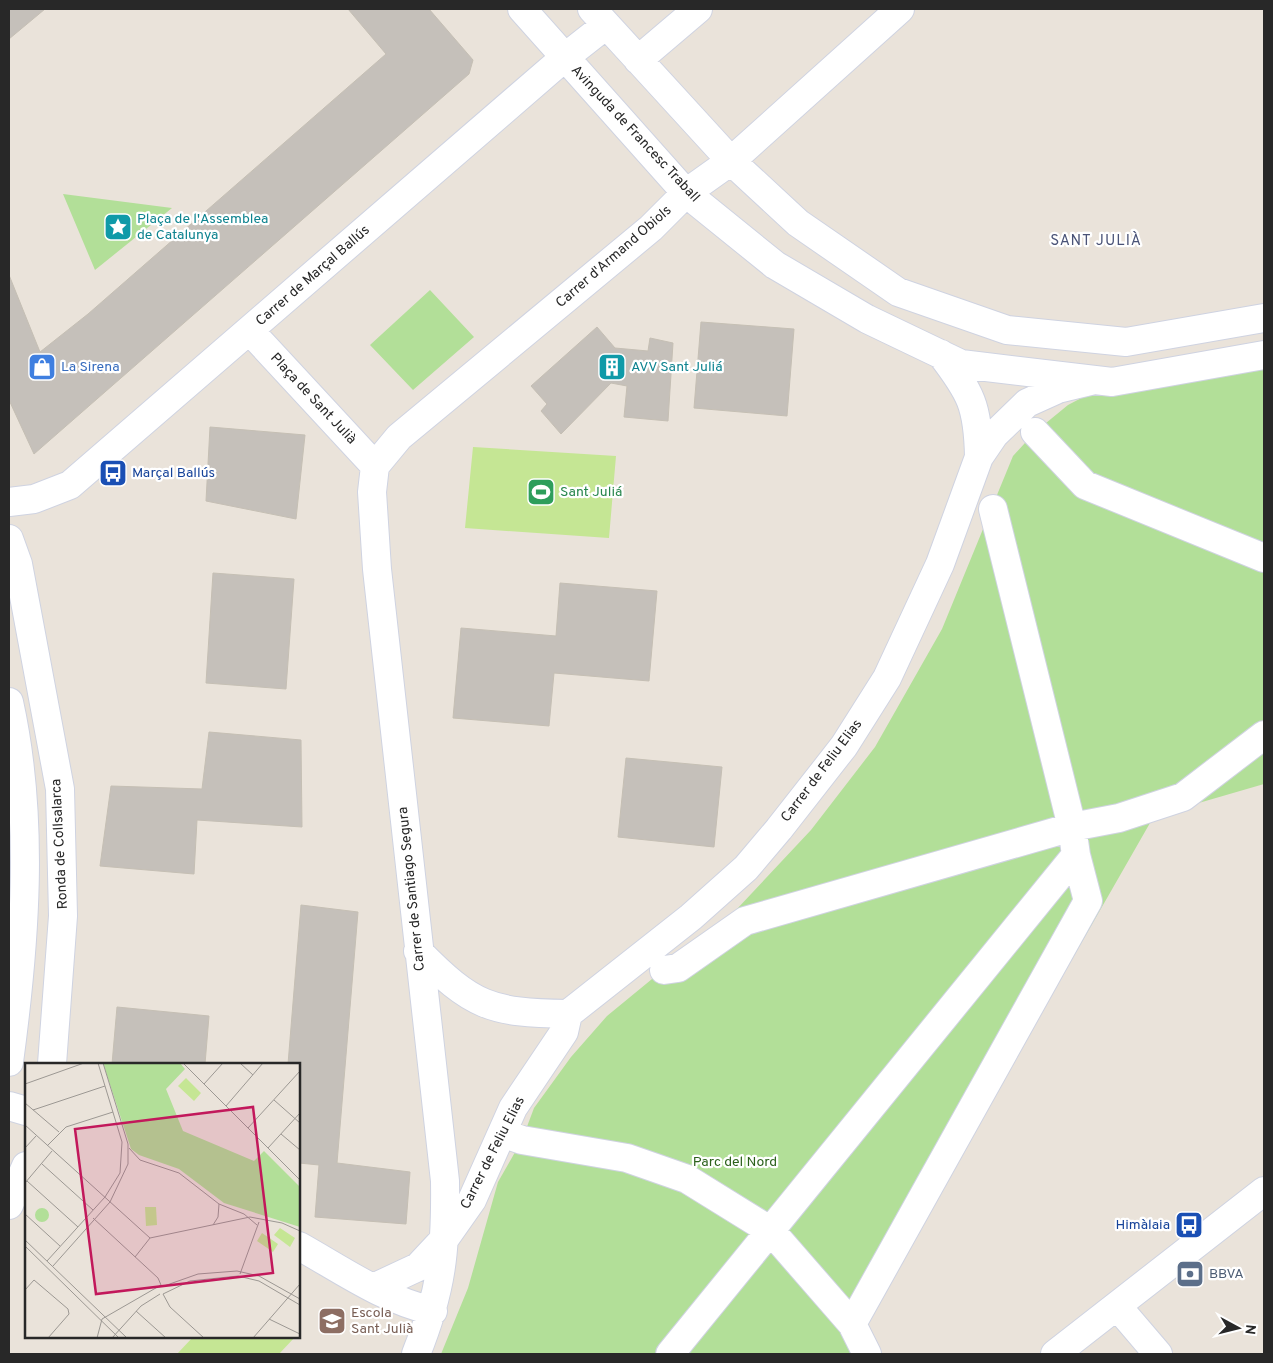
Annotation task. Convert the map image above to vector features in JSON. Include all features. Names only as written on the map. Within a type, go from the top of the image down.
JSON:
[{"type":"street","name":"Avinguda de Francesc Traball","points":[[522,9],[686,193],[775,265],[867,319],[961,364],[1112,382],[1264,356]]},
{"type":"street","points":[[638,60],[698,9]]},
{"type":"street","name":"Carrer d'Armand Obiols","points":[[375,466],[399,437],[651,228],[686,193],[730,162],[900,9]]},
{"type":"street","name":"Carrer de Marçal Ballús","points":[[9,502],[34,499],[70,485],[564,58],[599,17]]},
{"type":"street","points":[[599,17],[730,162],[798,223],[898,292],[1008,330],[1126,342],[1264,318]]},
{"type":"street","name":"Plaça de Sant Julià","points":[[250,331],[375,466]]},
{"type":"street","name":"Carrer de Feliu Elias","points":[[941,354],[964,384],[973,405],[978,424],[979,457]]},
{"type":"street","name":"Carrer de Feliu Elias","points":[[373,1288],[418,1268],[446,1237],[472,1200],[513,1108],[564,1032],[568,1014],[691,917],[746,868],[844,746],[887,678],[940,564],[979,457],[994,435],[1027,403],[1058,389],[1095,380]]},
{"type":"street","points":[[1035,432],[1085,485],[1264,558]]},
{"type":"street","name":"Carrer de Santiago Segura","points":[[375,466],[372,492],[377,569],[445,1181],[446,1237],[441,1274],[432,1311]]},
{"type":"street","points":[[852,1324],[1088,901],[1076,855],[1072,827],[993,508]]},
{"type":"street","name":"Ronda de Collsalarca","points":[[9,539],[18,564],[60,790],[63,916],[52,1063]]},
{"type":"street","points":[[9,702],[14,724],[23,814],[25,925],[9,1062]]},
{"type":"street","points":[[664,970],[678,968],[745,921],[1072,827],[1119,818],[1184,797],[1264,735]]},
{"type":"street","points":[[670,1354],[1076,855]]},
{"type":"street","points":[[418,950],[447,980],[475,1001],[505,1011],[568,1014]]},
{"type":"street","points":[[9,1106],[25,1111]]},
{"type":"street","points":[[502,1133],[522,1140],[627,1158],[687,1178],[771,1231],[852,1324],[867,1354]]},
{"type":"street","points":[[9,1205],[25,1168]]},
{"type":"street","points":[[1055,1354],[1264,1191]]},
{"type":"street","points":[[300,1247],[373,1288],[410,1306],[432,1311],[416,1354]]},
{"type":"street","points":[[1117,1306],[1158,1354]]},
{"type":"green space","points":[[63,194],[172,208],[95,270]]},
{"type":"green space","points":[[430,290],[474,337],[413,390],[370,345]]},
{"type":"green space","name":"Parc del Nord","points":[[1264,355],[1264,784],[1154,816],[862,1326],[880,1354],[441,1354],[468,1288],[498,1182],[522,1140],[534,1108],[571,1057],[607,1016],[736,910],[811,830],[875,747],[942,629],[1013,456],[1035,432],[1068,405],[1112,382]]},
{"type":"green space","name":"Sant Juliá","points":[[473,447],[616,456],[609,538],[465,528]]},
{"type":"green space","points":[[192,1338],[294,1338],[279,1354],[177,1354]]},
{"type":"building","points":[[9,9],[45,9],[9,39]]},
{"type":"building","points":[[348,9],[429,9],[473,60],[469,74],[34,454],[9,400],[9,275],[40,352],[88,314],[386,54]]},
{"type":"building","points":[[701,322],[794,329],[787,416],[694,408]]},
{"type":"building","name":"AVV Sant Juliá","points":[[597,327],[615,348],[648,351],[650,338],[673,343],[668,421],[624,417],[627,386],[611,383],[561,434],[541,411],[547,404],[531,386]]},
{"type":"building","points":[[210,427],[305,435],[296,519],[206,501]]},
{"type":"building","points":[[213,573],[294,579],[286,689],[206,683]]},
{"type":"building","points":[[560,583],[657,591],[649,681],[554,673],[549,726],[453,718],[461,628],[556,636]]},
{"type":"building","points":[[209,732],[301,740],[302,827],[197,820],[194,874],[100,866],[111,786],[202,789]]},
{"type":"building","points":[[626,758],[722,767],[714,847],[618,837]]},
{"type":"building","points":[[301,905],[358,912],[337,1163],[410,1172],[406,1224],[315,1217],[319,1165],[300,1163],[300,1063],[288,1063]]},
{"type":"building","points":[[117,1007],[209,1016],[205,1063],[112,1063]]},
{"type":"place","name":"Plaça de l'Assemblea de Catalunya","points":[[118,227]]},
{"type":"place","name":"La Sirena","points":[[42,367]]},
{"type":"place","name":"AVV Sant Juliá","points":[[612,367]]},
{"type":"place","name":"Marçal Ballús","points":[[113,473]]},
{"type":"place","name":"Sant Juliá","points":[[541,492]]},
{"type":"place","name":"Himàlaia","points":[[1189,1225]]},
{"type":"place","name":"BBVA","points":[[1190,1274]]},
{"type":"place","name":"Escola Sant Julià","points":[[332,1321]]},
{"type":"district","name":"SANT JULIÀ","points":[[1096,241]]}]
